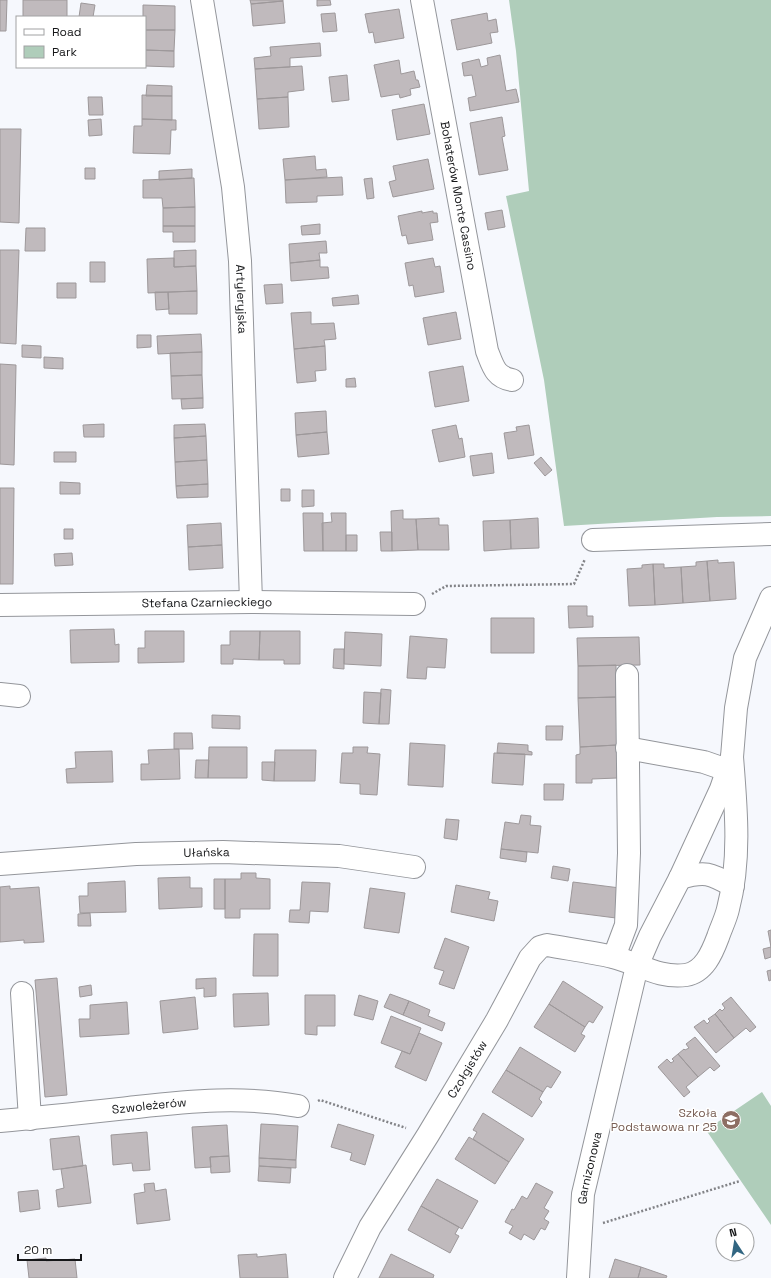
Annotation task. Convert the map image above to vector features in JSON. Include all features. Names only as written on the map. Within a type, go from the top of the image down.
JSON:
[{"type":"street","name":"Artyleryjska","points":[[202,0],[232,187],[240,261],[251,602]]},
{"type":"street","name":"Bohaterów Monte Cassino","points":[[422,0],[487,351],[497,373],[504,378],[512,380]]},
{"type":"street","points":[[593,540],[771,534]]},
{"type":"street","points":[[627,748],[704,762],[729,764],[736,708],[745,658],[771,598]]},
{"type":"street","name":"Stefana Czarnieckiego","points":[[0,605],[251,602],[414,604]]},
{"type":"street","points":[[614,957],[626,925],[629,854],[626,675]]},
{"type":"street","name":"Garnizonowa","points":[[578,1278],[583,1194],[637,966],[721,789],[729,764]]},
{"type":"street","name":"Czołgistów","points":[[345,1278],[370,1226],[428,1135],[497,1020],[530,958],[540,947],[547,946],[614,957],[659,974],[690,974],[702,968],[713,950],[728,910],[733,886],[736,837],[736,804],[729,764]]},
{"type":"street","name":"Ułańska","points":[[0,864],[136,854],[223,852],[339,856],[414,866]]},
{"type":"street","points":[[680,878],[696,873],[707,874],[718,877],[733,886]]},
{"type":"street","points":[[22,993],[30,1119]]},
{"type":"street","name":"Szwoleżerów","points":[[0,1121],[174,1103],[246,1099],[278,1102],[298,1106]]},
{"type":"path","points":[[414,604],[446,586],[574,584],[593,540]]},
{"type":"path","points":[[298,1106],[320,1100],[428,1135]]},
{"type":"path","points":[[581,1228],[614,1220],[740,1180]]},
{"type":"green space","points":[[509,0],[771,0],[771,516],[717,517],[564,526],[544,380],[506,196],[529,191],[516,51]]},
{"type":"green space","points":[[762,1092],[771,1106],[771,1225],[706,1130]]},
{"type":"building","points":[[0,0],[7,0],[6,31],[0,31]]},
{"type":"building","points":[[23,0],[67,0],[67,16],[23,16]]},
{"type":"building","points":[[250,0],[283,0],[283,1],[251,4]]},
{"type":"building","points":[[317,0],[330,0],[331,5],[317,6]]},
{"type":"building","points":[[283,1],[285,23],[253,26],[251,4]]},
{"type":"building","points":[[81,3],[95,5],[93,16],[79,16]]},
{"type":"building","points":[[143,5],[175,6],[175,30],[146,30],[146,16],[143,16]]},
{"type":"building","points":[[399,9],[404,38],[375,43],[373,32],[369,33],[365,14]]},
{"type":"building","points":[[335,13],[337,31],[323,32],[321,14]]},
{"type":"building","points":[[487,13],[488,21],[496,19],[498,32],[490,33],[492,43],[457,50],[451,20]]},
{"type":"building","points":[[146,30],[175,30],[174,51],[146,50]]},
{"type":"building","points":[[320,43],[321,56],[290,58],[290,67],[255,69],[254,58],[271,56],[270,47]]},
{"type":"building","points":[[146,50],[174,51],[174,67],[146,66]]},
{"type":"building","points":[[500,55],[506,91],[516,89],[519,102],[470,111],[468,98],[476,96],[472,75],[464,76],[462,63],[479,59],[481,67],[488,65],[487,58]]},
{"type":"building","points":[[399,60],[401,74],[414,71],[416,80],[418,80],[420,87],[410,89],[411,95],[400,98],[399,94],[381,97],[374,65]]},
{"type":"building","points":[[302,66],[304,90],[288,92],[288,97],[257,99],[255,69]]},
{"type":"building","points":[[347,75],[349,100],[332,102],[329,77]]},
{"type":"building","points":[[147,85],[172,86],[172,96],[146,96]]},
{"type":"building","points":[[142,95],[172,96],[172,120],[142,119]]},
{"type":"building","points":[[88,97],[102,97],[103,115],[89,115]]},
{"type":"building","points":[[288,97],[289,127],[259,129],[257,99]]},
{"type":"building","points":[[424,104],[430,134],[397,140],[392,110]]},
{"type":"building","points":[[502,117],[505,136],[502,137],[508,170],[479,175],[470,123]]},
{"type":"building","points":[[101,119],[102,135],[89,136],[88,120]]},
{"type":"building","points":[[142,119],[176,120],[176,130],[171,130],[170,154],[133,153],[134,126],[142,126]]},
{"type":"building","points":[[0,129],[21,129],[19,223],[0,222]]},
{"type":"building","points":[[315,156],[316,170],[326,169],[327,177],[285,180],[283,159]]},
{"type":"building","points":[[428,159],[434,189],[393,197],[389,182],[396,180],[393,166]]},
{"type":"building","points":[[85,168],[95,168],[95,179],[85,179]]},
{"type":"building","points":[[192,169],[192,178],[159,180],[159,171]]},
{"type":"building","points":[[342,177],[343,195],[317,196],[317,202],[286,203],[285,180]]},
{"type":"building","points":[[194,178],[195,207],[163,208],[162,198],[143,198],[143,180]]},
{"type":"building","points":[[372,178],[374,198],[367,199],[364,179]]},
{"type":"building","points":[[195,207],[195,226],[163,226],[163,208]]},
{"type":"building","points":[[502,210],[505,227],[488,230],[485,213]]},
{"type":"building","points":[[422,211],[422,213],[433,211],[433,213],[437,213],[438,222],[430,223],[433,240],[408,244],[406,235],[402,236],[398,216]]},
{"type":"building","points":[[320,224],[320,234],[302,235],[301,226]]},
{"type":"building","points":[[163,226],[195,226],[195,242],[173,242],[173,232],[163,232]]},
{"type":"building","points":[[26,228],[45,228],[45,251],[25,251]]},
{"type":"building","points":[[326,241],[327,253],[319,253],[320,260],[290,263],[289,244]]},
{"type":"building","points":[[0,250],[19,250],[16,344],[0,343]]},
{"type":"building","points":[[196,250],[196,266],[174,267],[174,251]]},
{"type":"building","points":[[174,258],[174,267],[196,266],[197,291],[148,293],[147,259]]},
{"type":"building","points":[[433,258],[435,267],[440,266],[444,292],[415,297],[413,285],[409,286],[405,263]]},
{"type":"building","points":[[320,260],[320,267],[328,267],[329,278],[291,281],[290,263]]},
{"type":"building","points":[[90,262],[105,262],[105,282],[90,282]]},
{"type":"building","points":[[57,283],[76,283],[76,298],[57,298]]},
{"type":"building","points":[[282,284],[283,303],[266,304],[264,285]]},
{"type":"building","points":[[197,291],[197,314],[169,314],[168,292]]},
{"type":"building","points":[[155,292],[168,292],[169,309],[156,310]]},
{"type":"building","points":[[358,295],[359,304],[333,306],[332,298]]},
{"type":"building","points":[[311,312],[311,324],[334,323],[336,339],[324,340],[325,346],[294,349],[291,313]]},
{"type":"building","points":[[456,312],[461,339],[428,345],[423,318]]},
{"type":"building","points":[[201,334],[202,352],[158,354],[157,336]]},
{"type":"building","points":[[137,335],[151,335],[151,347],[137,348]]},
{"type":"building","points":[[22,345],[41,346],[41,358],[22,357]]},
{"type":"building","points":[[325,346],[326,370],[315,371],[316,381],[297,383],[294,349]]},
{"type":"building","points":[[202,352],[202,375],[171,376],[170,353]]},
{"type":"building","points":[[44,357],[63,358],[63,369],[44,368]]},
{"type":"building","points":[[0,364],[16,365],[14,465],[0,464]]},
{"type":"building","points":[[463,366],[469,401],[435,407],[429,372]]},
{"type":"building","points":[[202,375],[203,398],[172,399],[171,376]]},
{"type":"building","points":[[355,378],[356,387],[346,387],[346,379]]},
{"type":"building","points":[[203,398],[203,408],[182,409],[181,399]]},
{"type":"building","points":[[326,411],[327,432],[296,435],[295,413]]},
{"type":"building","points":[[104,424],[104,437],[84,437],[83,425]]},
{"type":"building","points":[[205,424],[206,436],[174,438],[174,425]]},
{"type":"building","points":[[456,425],[459,439],[462,438],[465,457],[439,462],[432,430]]},
{"type":"building","points":[[529,425],[534,455],[508,459],[504,433],[517,431],[516,427]]},
{"type":"building","points":[[327,432],[329,454],[298,457],[296,435]]},
{"type":"building","points":[[206,436],[207,460],[175,462],[174,438]]},
{"type":"building","points":[[54,452],[76,452],[76,462],[54,462]]},
{"type":"building","points":[[492,453],[494,473],[473,476],[470,456]]},
{"type":"building","points":[[541,457],[552,470],[545,476],[534,463]]},
{"type":"building","points":[[207,460],[208,484],[176,486],[175,462]]},
{"type":"building","points":[[60,482],[80,483],[80,494],[60,494]]},
{"type":"building","points":[[208,484],[208,497],[177,498],[176,486]]},
{"type":"building","points":[[0,488],[14,488],[13,584],[0,584]]},
{"type":"building","points":[[281,489],[290,489],[290,501],[281,501]]},
{"type":"building","points":[[302,490],[314,490],[314,506],[302,507]]},
{"type":"building","points":[[403,510],[403,519],[416,519],[418,550],[392,551],[391,511]]},
{"type":"building","points":[[303,513],[323,513],[323,551],[304,551]]},
{"type":"building","points":[[331,513],[346,513],[346,551],[323,551],[322,523],[332,522]]},
{"type":"building","points":[[439,518],[439,525],[448,525],[449,550],[418,550],[416,519]]},
{"type":"building","points":[[538,518],[539,548],[511,549],[510,520]]},
{"type":"building","points":[[510,520],[511,549],[484,551],[483,521]]},
{"type":"building","points":[[221,523],[222,545],[188,547],[187,525]]},
{"type":"building","points":[[64,529],[73,529],[73,539],[64,539]]},
{"type":"building","points":[[380,532],[392,532],[392,551],[381,551]]},
{"type":"building","points":[[346,535],[357,535],[357,551],[346,551]]},
{"type":"building","points":[[222,545],[223,568],[189,570],[188,547]]},
{"type":"building","points":[[72,553],[73,565],[55,566],[54,554]]},
{"type":"building","points":[[718,560],[718,563],[734,562],[736,599],[710,601],[707,561]]},
{"type":"building","points":[[707,561],[710,601],[683,603],[681,567],[696,566],[696,562]]},
{"type":"building","points":[[653,564],[664,564],[664,568],[681,567],[683,603],[655,605]]},
{"type":"building","points":[[653,564],[655,605],[629,606],[627,569],[642,568],[642,565]]},
{"type":"building","points":[[568,606],[587,606],[587,616],[593,616],[593,627],[569,628]]},
{"type":"building","points":[[491,618],[534,618],[534,653],[491,653]]},
{"type":"building","points":[[114,629],[115,645],[119,644],[119,662],[71,663],[70,630]]},
{"type":"building","points":[[145,631],[184,631],[184,662],[138,663],[138,648],[145,648]]},
{"type":"building","points":[[230,631],[260,631],[259,660],[233,659],[233,664],[221,664],[221,645],[230,645]]},
{"type":"building","points":[[260,631],[300,631],[300,664],[284,664],[284,660],[259,660]]},
{"type":"building","points":[[345,632],[382,634],[381,666],[344,664]]},
{"type":"building","points":[[410,636],[447,639],[445,668],[427,667],[426,679],[407,678]]},
{"type":"building","points":[[639,637],[640,665],[578,666],[577,638]]},
{"type":"building","points":[[334,649],[344,649],[344,669],[333,668]]},
{"type":"building","points":[[616,665],[616,697],[578,698],[578,666]]},
{"type":"building","points":[[381,689],[391,690],[389,724],[379,724]]},
{"type":"building","points":[[364,692],[381,693],[379,724],[363,723]]},
{"type":"building","points":[[616,697],[617,745],[580,747],[578,698]]},
{"type":"building","points":[[212,715],[240,716],[240,729],[212,728]]},
{"type":"building","points":[[546,726],[563,726],[562,740],[546,740]]},
{"type":"building","points":[[174,733],[192,733],[193,749],[174,749]]},
{"type":"building","points":[[410,743],[445,745],[443,787],[408,785]]},
{"type":"building","points":[[498,743],[528,745],[528,751],[532,752],[532,755],[497,753]]},
{"type":"building","points":[[617,745],[617,778],[592,779],[592,783],[576,783],[576,755],[580,754],[580,747]]},
{"type":"building","points":[[209,747],[247,747],[247,778],[208,778]]},
{"type":"building","points":[[353,747],[368,747],[367,753],[380,754],[377,795],[360,794],[360,784],[340,783],[342,753],[353,753]]},
{"type":"building","points":[[179,749],[180,779],[141,780],[141,764],[149,764],[148,750]]},
{"type":"building","points":[[275,750],[316,750],[315,781],[274,781]]},
{"type":"building","points":[[112,751],[113,782],[67,783],[66,769],[76,768],[75,752]]},
{"type":"building","points":[[494,753],[525,754],[523,785],[492,783]]},
{"type":"building","points":[[196,760],[209,760],[208,778],[195,778]]},
{"type":"building","points":[[262,762],[275,762],[274,781],[262,780]]},
{"type":"building","points":[[544,784],[564,784],[563,800],[544,800]]},
{"type":"building","points":[[521,815],[531,816],[530,825],[541,826],[538,853],[501,849],[505,822],[519,824]]},
{"type":"building","points":[[446,819],[459,820],[457,840],[444,838]]},
{"type":"building","points":[[501,849],[527,852],[526,862],[500,858]]},
{"type":"building","points":[[553,866],[570,869],[568,881],[551,878]]},
{"type":"building","points":[[241,873],[256,873],[256,878],[270,879],[270,909],[240,909],[240,918],[225,918],[225,879],[241,879]]},
{"type":"building","points":[[190,877],[190,888],[202,888],[202,907],[159,909],[158,878]]},
{"type":"building","points":[[214,879],[225,879],[225,909],[214,909]]},
{"type":"building","points":[[125,881],[126,912],[80,913],[79,896],[88,896],[88,883]]},
{"type":"building","points":[[302,882],[330,883],[328,912],[310,911],[309,923],[289,922],[290,910],[300,910]]},
{"type":"building","points":[[573,882],[620,888],[616,918],[569,912]]},
{"type":"building","points":[[456,885],[490,892],[488,899],[498,901],[494,921],[451,912]]},
{"type":"building","points":[[10,886],[10,889],[39,887],[44,942],[24,943],[24,940],[0,942],[0,887]]},
{"type":"building","points":[[370,888],[405,893],[399,933],[364,928]]},
{"type":"building","points":[[90,913],[91,926],[78,926],[78,914]]},
{"type":"building","points":[[771,930],[771,947],[768,931]]},
{"type":"building","points":[[254,934],[278,934],[278,976],[253,976]]},
{"type":"building","points":[[445,938],[469,947],[454,989],[439,984],[444,971],[434,968]]},
{"type":"building","points":[[771,947],[771,957],[765,959],[763,949]]},
{"type":"building","points":[[771,970],[771,980],[769,981],[767,971]]},
{"type":"building","points":[[57,978],[67,1095],[45,1097],[35,980]]},
{"type":"building","points":[[216,978],[216,996],[204,997],[204,988],[196,989],[196,979]]},
{"type":"building","points":[[563,981],[603,1007],[593,1023],[589,1021],[585,1027],[549,1004]]},
{"type":"building","points":[[91,985],[92,995],[80,997],[79,987]]},
{"type":"building","points":[[268,993],[269,1025],[234,1027],[233,994]]},
{"type":"building","points":[[390,994],[409,1001],[403,1015],[384,1007]]},
{"type":"building","points":[[305,995],[335,995],[335,1026],[317,1026],[317,1035],[305,1034]]},
{"type":"building","points":[[359,995],[378,1001],[373,1020],[354,1015]]},
{"type":"building","points":[[195,997],[198,1029],[163,1033],[160,1001]]},
{"type":"building","points":[[731,997],[756,1027],[750,1032],[746,1028],[734,1038],[715,1014],[720,1009],[722,1011],[725,1008],[722,1004]]},
{"type":"building","points":[[409,1001],[430,1010],[428,1016],[445,1023],[442,1031],[403,1015]]},
{"type":"building","points":[[127,1002],[129,1034],[80,1037],[79,1019],[90,1019],[90,1005]]},
{"type":"building","points":[[549,1004],[585,1027],[581,1034],[585,1036],[575,1052],[534,1027]]},
{"type":"building","points":[[715,1014],[734,1038],[716,1053],[694,1027],[704,1020],[707,1024],[710,1021],[708,1019]]},
{"type":"building","points":[[391,1016],[421,1028],[410,1054],[381,1043]]},
{"type":"building","points":[[419,1033],[442,1043],[426,1081],[395,1067],[402,1051],[410,1054]]},
{"type":"building","points":[[695,1037],[720,1066],[714,1071],[710,1067],[698,1077],[678,1054],[684,1049],[689,1048],[686,1044]]},
{"type":"building","points":[[520,1047],[561,1072],[551,1088],[547,1086],[543,1092],[506,1070]]},
{"type":"building","points":[[678,1054],[698,1077],[686,1087],[690,1092],[684,1097],[658,1067],[667,1059],[671,1063],[674,1061],[672,1059]]},
{"type":"building","points":[[506,1070],[543,1092],[539,1099],[542,1102],[532,1117],[492,1092]]},
{"type":"building","points":[[483,1113],[524,1139],[509,1162],[473,1139],[477,1132],[473,1130]]},
{"type":"building","points":[[261,1124],[298,1126],[296,1160],[259,1158]]},
{"type":"building","points":[[338,1124],[374,1135],[365,1165],[350,1160],[352,1153],[331,1147]]},
{"type":"building","points":[[227,1125],[229,1156],[210,1157],[211,1167],[195,1168],[192,1127]]},
{"type":"building","points":[[147,1132],[150,1170],[133,1171],[132,1163],[113,1165],[111,1135]]},
{"type":"building","points":[[79,1136],[83,1166],[53,1170],[50,1139]]},
{"type":"building","points":[[469,1137],[509,1162],[495,1184],[455,1159]]},
{"type":"building","points":[[229,1156],[230,1172],[211,1173],[210,1157]]},
{"type":"building","points":[[259,1158],[296,1160],[296,1168],[259,1166]]},
{"type":"building","points":[[86,1165],[91,1203],[58,1207],[56,1190],[64,1188],[61,1169]]},
{"type":"building","points":[[259,1166],[291,1168],[290,1183],[258,1181]]},
{"type":"building","points":[[437,1179],[478,1201],[462,1229],[421,1206]]},
{"type":"building","points":[[154,1183],[155,1191],[166,1189],[170,1220],[137,1224],[134,1194],[145,1192],[144,1184]]},
{"type":"building","points":[[536,1183],[553,1192],[544,1208],[549,1211],[544,1219],[549,1222],[545,1230],[541,1228],[534,1240],[524,1234],[521,1240],[509,1233],[513,1226],[505,1222],[512,1209],[514,1210],[522,1196],[527,1199]]},
{"type":"building","points":[[38,1190],[40,1209],[20,1212],[18,1192]]},
{"type":"building","points":[[421,1206],[459,1227],[455,1234],[459,1236],[450,1253],[408,1230]]},
{"type":"building","points":[[257,1254],[257,1257],[286,1254],[288,1278],[240,1278],[238,1255]]},
{"type":"building","points":[[391,1254],[434,1275],[433,1278],[379,1278]]},
{"type":"building","points":[[46,1258],[46,1261],[75,1259],[77,1278],[29,1278],[27,1260]]},
{"type":"building","points":[[615,1259],[641,1267],[638,1278],[609,1278]]},
{"type":"building","points":[[641,1267],[667,1276],[666,1278],[638,1278]]},
{"type":"place","name":"Szkoła Podstawowa nr 25","points":[[731,1120]]}]
